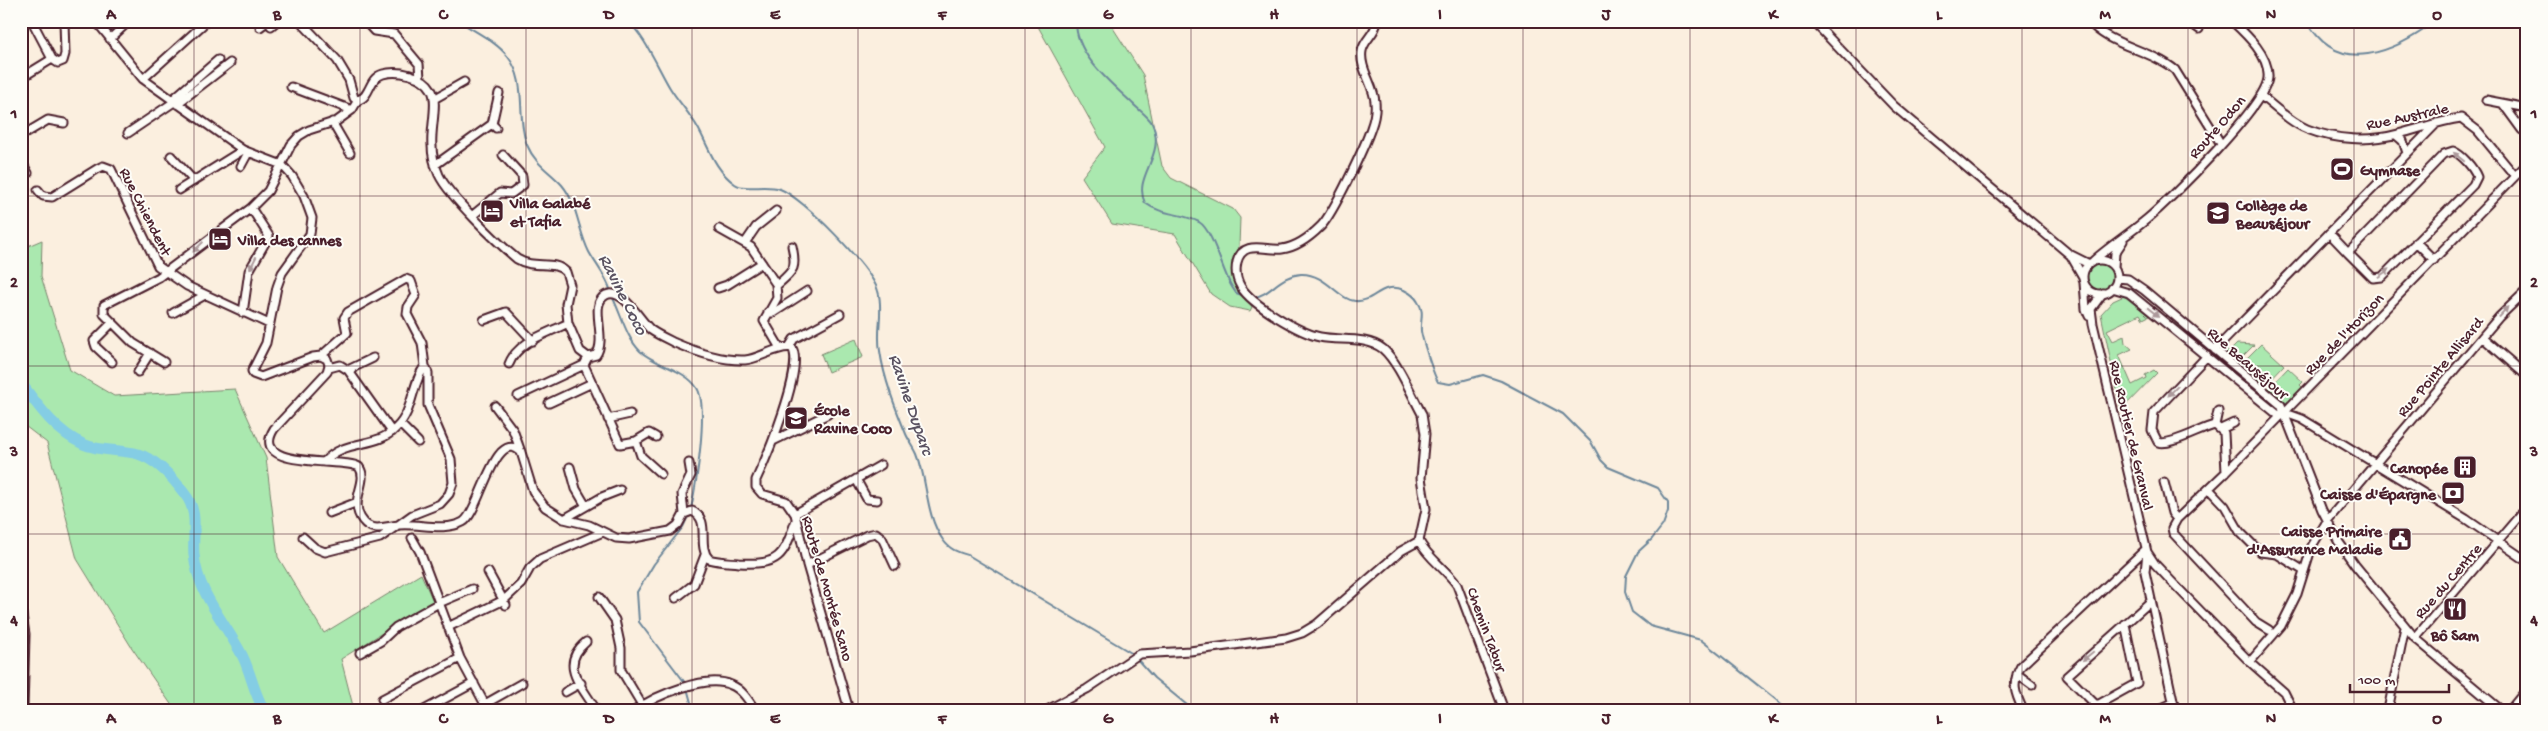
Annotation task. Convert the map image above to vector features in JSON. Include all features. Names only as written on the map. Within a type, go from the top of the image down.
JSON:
[{"type":"street","points":[[32,21],[52,59],[58,63],[64,59],[64,21]]},
{"type":"street","points":[[96,21],[143,79],[246,152],[282,165],[292,176],[304,196],[312,218],[312,226],[306,241],[282,272],[264,351],[252,371],[257,377],[276,373],[313,357],[321,356],[347,333],[345,315],[367,300],[409,279],[416,290],[406,314],[422,343],[425,366],[428,373],[428,406],[449,451],[453,483],[450,494],[444,501],[430,509],[412,515],[401,525],[380,538],[329,552],[317,550],[303,537]]},
{"type":"street","points":[[110,39],[129,21]]},
{"type":"street","points":[[143,79],[207,21]]},
{"type":"street","points":[[300,21],[337,60],[349,80],[354,98],[358,100]]},
{"type":"street","points":[[366,21],[374,31],[394,34],[419,64],[420,78]]},
{"type":"street","points":[[1047,710],[1087,689],[1139,654],[1238,646],[1302,633],[1317,624],[1401,550],[1419,541],[1426,509],[1421,478],[1425,424],[1422,414],[1390,358],[1383,350],[1365,341],[1329,339],[1309,334],[1256,303],[1242,289],[1236,267],[1241,252],[1251,247],[1284,249],[1313,233],[1323,224],[1366,140],[1375,114],[1375,101],[1362,58],[1362,50],[1374,32],[1377,21]]},
{"type":"street","points":[[1813,21],[1894,106],[2069,254],[2091,263],[2102,260],[2114,267],[2117,278],[2112,288],[2103,293],[2091,309],[2093,324]]},
{"type":"street","points":[[2188,21],[2198,29]]},
{"type":"street","name":"Route Odon","points":[[2091,263],[2162,206],[2221,144],[2261,96],[2268,76],[2265,63],[2252,43],[2232,21]]},
{"type":"street","points":[[260,26],[272,23]]},
{"type":"street","points":[[2092,23],[2166,62],[2175,70],[2221,144]]},
{"type":"street","points":[[26,75],[52,59]]},
{"type":"street","points":[[174,102],[218,60]]},
{"type":"street","points":[[128,133],[230,63]]},
{"type":"street","points":[[164,362],[133,342],[112,323],[104,314],[104,305],[166,272],[251,208],[265,195],[282,165],[291,144],[309,130],[332,122],[352,110],[358,100],[365,96],[371,82],[383,74],[420,78],[430,87],[434,99],[431,139],[436,165],[448,189],[510,252],[523,262],[532,265],[554,265],[566,272],[570,285],[566,304],[568,324],[580,351],[588,357]]},
{"type":"street","points":[[434,99],[464,82]]},
{"type":"street","points":[[291,87],[352,110]]},
{"type":"street","points":[[436,165],[494,126],[499,93]]},
{"type":"street","name":"Rue Australe","points":[[2261,96],[2308,129],[2341,138],[2362,139],[2396,135],[2461,118],[2470,123],[2515,176]]},
{"type":"street","points":[[2486,100],[2527,108]]},
{"type":"street","points":[[2502,104],[2522,130]]},
{"type":"street","points":[[21,136],[58,114]]},
{"type":"street","points":[[48,120],[64,123]]},
{"type":"street","points":[[332,122],[350,153]]},
{"type":"street","points":[[2215,350],[2436,123]]},
{"type":"street","points":[[2396,135],[2403,142],[2407,153]]},
{"type":"street","points":[[241,166],[246,152]]},
{"type":"street","points":[[179,190],[246,152]]},
{"type":"street","points":[[2329,233],[2370,275],[2378,278],[2386,274],[2476,181],[2474,170],[2457,153],[2448,152],[2348,252]]},
{"type":"street","points":[[473,215],[496,195],[503,193],[512,194],[523,184],[522,176],[503,155]]},
{"type":"street","points":[[171,156],[194,181]]},
{"type":"street","points":[[21,162],[28,173]]},
{"type":"street","name":"Rue de l'Horizon","points":[[2177,519],[2226,472],[2527,164]]},
{"type":"street","name":"Rue Chiendent","points":[[38,190],[43,196],[52,197],[103,166],[111,169],[154,260],[166,272],[205,295],[270,324]]},
{"type":"street","points":[[243,313],[249,271],[269,236],[251,208]]},
{"type":"street","points":[[2527,210],[2527,220]]},
{"type":"street","points":[[745,243],[756,227],[776,211]]},
{"type":"street","points":[[719,229],[745,243],[762,263],[776,286],[777,298],[764,321],[765,326],[780,348]]},
{"type":"street","name":"Route Odon","points":[[2114,267],[2115,254],[2128,235]]},
{"type":"street","points":[[2416,242],[2434,260]]},
{"type":"street","points":[[776,286],[794,269],[796,263],[792,246]]},
{"type":"street","points":[[2069,254],[2092,291],[2103,293]]},
{"type":"street","points":[[718,288],[727,285],[762,263]]},
{"type":"street","points":[[2084,280],[2091,263]]},
{"type":"street","name":"Rue Beauséjour","points":[[2112,288],[2129,293],[2277,414],[2283,414],[2278,402],[2144,290],[2128,279],[2117,278]]},
{"type":"street","name":"Rue Routier de Granval","points":[[2084,280],[2086,308],[2093,324],[2147,551],[2154,564],[2250,662],[2284,692],[2292,709]]},
{"type":"street","name":"Rue Pointe Allisard","points":[[2250,662],[2277,632],[2297,594],[2312,546],[2327,521],[2482,336],[2527,290]]},
{"type":"street","points":[[768,312],[773,313],[807,292]]},
{"type":"street","points":[[518,396],[584,365],[588,357],[596,355],[601,347],[598,310],[602,298],[613,293],[623,298],[652,331],[688,348],[708,354],[746,360],[780,348],[789,347],[794,339],[840,314]]},
{"type":"street","points":[[173,313],[205,295]]},
{"type":"street","points":[[484,320],[506,312],[533,341]]},
{"type":"street","points":[[112,323],[94,342],[96,348],[112,362]]},
{"type":"street","points":[[509,364],[518,349],[568,324]]},
{"type":"street","points":[[2482,336],[2527,376]]},
{"type":"street","name":"Route de Montée Sano","points":[[789,347],[794,351],[795,361],[775,440],[756,480],[756,487],[762,494],[786,501],[796,517],[807,565],[849,710]]},
{"type":"street","points":[[138,372],[150,353]]},
{"type":"street","points":[[321,356],[328,362],[329,368]]},
{"type":"street","points":[[2208,356],[2154,412],[2152,430],[2158,442],[2165,444],[2205,427],[2218,427],[2234,423]]},
{"type":"street","points":[[348,370],[373,358]]},
{"type":"street","points":[[392,432],[348,370],[340,365],[329,368],[274,429],[270,440],[274,451],[286,458],[355,464],[361,469],[362,477],[355,503],[362,521],[368,526],[378,528],[401,525],[451,526],[464,521],[473,511],[498,454],[511,447],[521,452]]},
{"type":"street","points":[[584,365],[620,444],[636,441],[649,433],[656,437]]},
{"type":"street","points":[[324,462],[340,448],[363,444],[392,432],[400,424],[410,405],[425,366]]},
{"type":"street","points":[[549,403],[592,383]]},
{"type":"street","points":[[495,406],[513,430],[533,491],[545,507],[564,519],[589,525],[616,538],[629,540],[666,532],[676,527],[684,514],[682,494],[692,475],[689,463]]},
{"type":"street","points":[[2218,411],[2218,427],[2224,438],[2226,472]]},
{"type":"street","points":[[608,419],[630,414]]},
{"type":"street","points":[[775,440],[828,414]]},
{"type":"street","points":[[2283,414],[2300,418],[2376,463],[2499,540],[2527,561]]},
{"type":"street","points":[[2283,414],[2327,521],[2355,564],[2416,638],[2501,710]]},
{"type":"street","points":[[400,424],[418,442]]},
{"type":"street","points":[[636,441],[641,456],[661,474]]},
{"type":"street","points":[[684,514],[692,511],[697,513],[703,524],[702,546],[705,555],[709,559],[719,562],[761,564],[772,561],[783,551],[796,517],[881,465]]},
{"type":"street","points":[[570,467],[576,489],[586,506]]},
{"type":"street","points":[[856,479],[867,499],[877,500]]},
{"type":"street","points":[[2164,482],[2172,513],[2177,519],[2172,528],[2172,533],[2256,622],[2269,630]]},
{"type":"street","points":[[2209,489],[2225,506],[2240,532],[2260,552],[2277,554],[2304,571]]},
{"type":"street","points":[[564,519],[620,490]]},
{"type":"street","points":[[329,513],[355,503]]},
{"type":"street","name":"Rue du Centre","points":[[2416,638],[2527,507]]},
{"type":"street","points":[[448,627],[505,603],[537,561],[604,532]]},
{"type":"street","points":[[807,565],[867,535],[876,533],[882,538],[895,566]]},
{"type":"street","points":[[412,538],[420,552],[460,658],[486,707],[522,683]]},
{"type":"street","name":"Chemin Tabur","points":[[1419,541],[1424,550],[1449,574],[1457,585],[1504,710]]},
{"type":"street","points":[[2023,710],[2014,691],[2017,674],[2021,666],[2147,551]]},
{"type":"street","name":"Rue Routier de Granval","points":[[2147,551],[2145,572],[2174,706]]},
{"type":"street","points":[[676,598],[694,584],[705,555]]},
{"type":"street","points":[[488,572],[505,603]]},
{"type":"street","points":[[360,653],[381,641],[396,627],[439,603],[472,589]]},
{"type":"street","points":[[599,597],[615,620],[622,648],[621,670],[639,708],[661,696],[712,682],[733,685],[742,692],[755,710]]},
{"type":"street","points":[[2095,704],[2067,676],[2151,601]]},
{"type":"street","points":[[21,608],[25,634],[23,710]]},
{"type":"street","points":[[2088,710],[2095,704],[2108,700],[2137,683],[2125,624]]},
{"type":"street","points":[[2388,710],[2405,626]]},
{"type":"street","points":[[586,642],[577,649],[572,660],[572,668],[596,710]]},
{"type":"street","points":[[382,699],[460,658]]},
{"type":"street","points":[[2017,674],[2032,685]]},
{"type":"street","points":[[424,710],[474,683]]},
{"type":"street","points":[[565,692],[581,683]]},
{"type":"street","points":[[2510,710],[2527,689]]},
{"type":"street","points":[[2157,710],[2174,706]]},
{"type":"green space","points":[[1035,21],[1118,21],[1113,28],[1143,75],[1162,166],[1171,178],[1233,209],[1240,218],[1239,246],[1232,272],[1252,307],[1250,311],[1230,307],[1211,294],[1175,234],[1112,224],[1082,177],[1105,147]]},
{"type":"green space","points":[[42,240],[41,276],[70,370],[114,396],[235,389],[266,458],[278,557],[324,633],[421,574],[433,601],[341,659],[354,710],[175,710],[132,648],[77,559],[47,443],[21,423],[21,249]]},
{"type":"green space","points":[[2100,264],[2109,268],[2113,277],[2109,286],[2100,290],[2091,286],[2087,277],[2091,268]]},
{"type":"green space","points":[[2124,296],[2149,316],[2143,319],[2140,314],[2107,330],[2113,341],[2124,336],[2125,343],[2132,349],[2119,355],[2132,385],[2146,378],[2145,375],[2154,370],[2157,373],[2121,410],[2101,314],[2113,301]]},
{"type":"green space","points":[[2178,322],[2254,386],[2255,389],[2251,390],[2175,326],[2175,323]]},
{"type":"green space","points":[[856,339],[863,357],[828,372],[821,354]]},
{"type":"green space","points":[[2229,339],[2225,347],[2229,352],[2237,344],[2254,345],[2237,362],[2222,351],[2222,347]]},
{"type":"green space","points":[[2261,344],[2284,365],[2266,384],[2261,384],[2241,366]]},
{"type":"green space","points":[[2288,368],[2303,382],[2300,385],[2303,388],[2286,405],[2268,389]]},
{"type":"waterway","name":"Ravine Coco","points":[[459,21],[498,46],[514,67],[520,88],[524,134],[530,152],[567,192],[575,209],[585,244],[607,281],[611,292]]},
{"type":"waterway","name":"Ravine Duparc","points":[[627,21],[645,43],[670,88],[698,128],[722,172],[739,186],[780,189],[804,205],[835,234],[873,280],[880,298],[879,343],[887,382],[906,434],[921,464],[933,520],[943,540],[951,548],[968,555],[1133,654]]},
{"type":"waterway","points":[[1076,21],[1077,33],[1088,57],[1105,77],[1146,115],[1152,123],[1155,146],[1143,184],[1142,193],[1145,203],[1158,210],[1199,222],[1209,234],[1232,287],[1236,293],[1245,296]]},
{"type":"waterway","points":[[2307,21],[2320,39],[2334,49],[2351,54],[2368,54],[2385,50],[2403,42],[2436,21]]},
{"type":"waterway","points":[[1254,297],[1260,296],[1286,278],[1301,274],[1317,278],[1349,300],[1362,301],[1389,288],[1404,290],[1412,295],[1417,300],[1421,309],[1422,335],[1438,382],[1450,384],[1483,375],[1501,381],[1563,414],[1591,442],[1601,460],[1608,467],[1658,488],[1668,502],[1668,511],[1663,525],[1638,552],[1626,576],[1625,592],[1632,612],[1650,626],[1701,640],[1789,710]]},
{"type":"waterway","name":"Ravine Coco","points":[[612,296],[627,332],[640,351],[685,376],[697,388],[702,412],[702,428],[691,509]]},
{"type":"waterway","points":[[21,383],[48,418],[64,433],[90,447],[131,452],[145,457],[164,470],[184,493],[189,500],[194,515],[194,555],[201,583],[243,657],[264,710]]},
{"type":"waterway","name":"Ravine Coco","points":[[686,684],[639,622],[637,592],[654,564],[683,527],[689,514]]},
{"type":"waterway","name":"Ravine Duparc","points":[[1136,658],[1154,678],[1193,710]]},
{"type":"waterway","name":"Ravine Coco","points":[[687,688],[693,710]]},
{"type":"place","name":"Gymnase","points":[[2342,169]]},
{"type":"place","name":"Villa Galabé et Tafia","points":[[492,211]]},
{"type":"place","name":"Collège de Beauséjour","points":[[2218,213]]},
{"type":"place","name":"Villa des cannes","points":[[220,239]]},
{"type":"place","name":"École Ravine Coco","points":[[796,418]]},
{"type":"place","name":"Canopée","points":[[2465,467]]},
{"type":"place","name":"Caisse d'Épargne","points":[[2453,493]]},
{"type":"place","name":"Caisse Primaire d'Assurance Maladie","points":[[2400,539]]},
{"type":"place","name":"Bô Sam","points":[[2455,609]]}]
